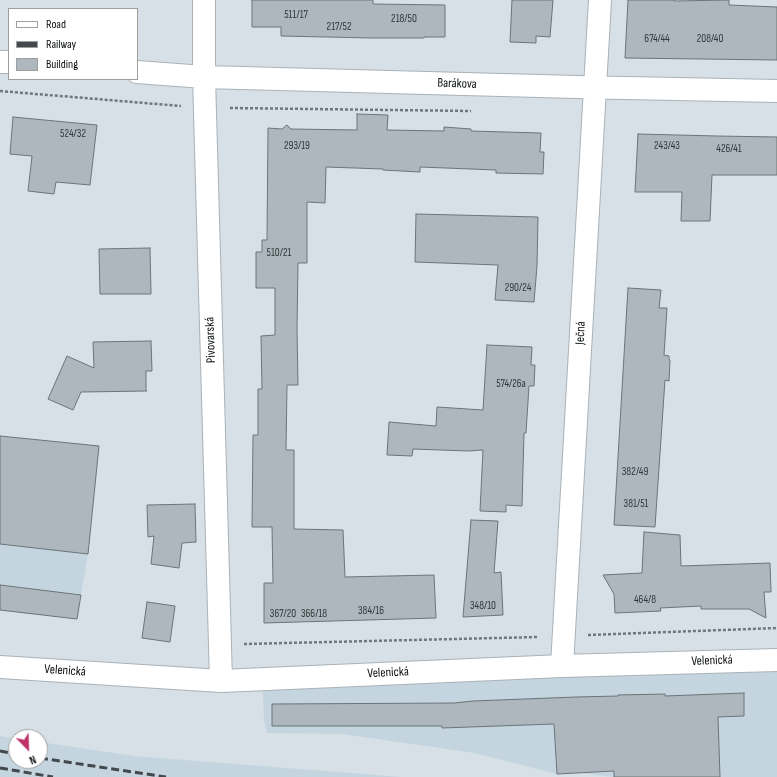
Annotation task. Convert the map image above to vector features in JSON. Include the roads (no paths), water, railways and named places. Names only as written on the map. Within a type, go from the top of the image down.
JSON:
[{"type":"street","name":"Pivovarská","points":[[204,0],[204,77],[221,681]]},
{"type":"street","name":"Ječná","points":[[562,666],[600,0]]},
{"type":"street","name":"Barákova","points":[[138,72],[204,77],[595,88],[777,91]]},
{"type":"street","name":"Velenická","points":[[0,667],[221,681],[562,666],[777,660]]},
{"type":"railway","points":[[0,751],[8,752]]},
{"type":"railway","points":[[48,759],[166,777]]},
{"type":"railway","points":[[0,768],[53,777]]}]
